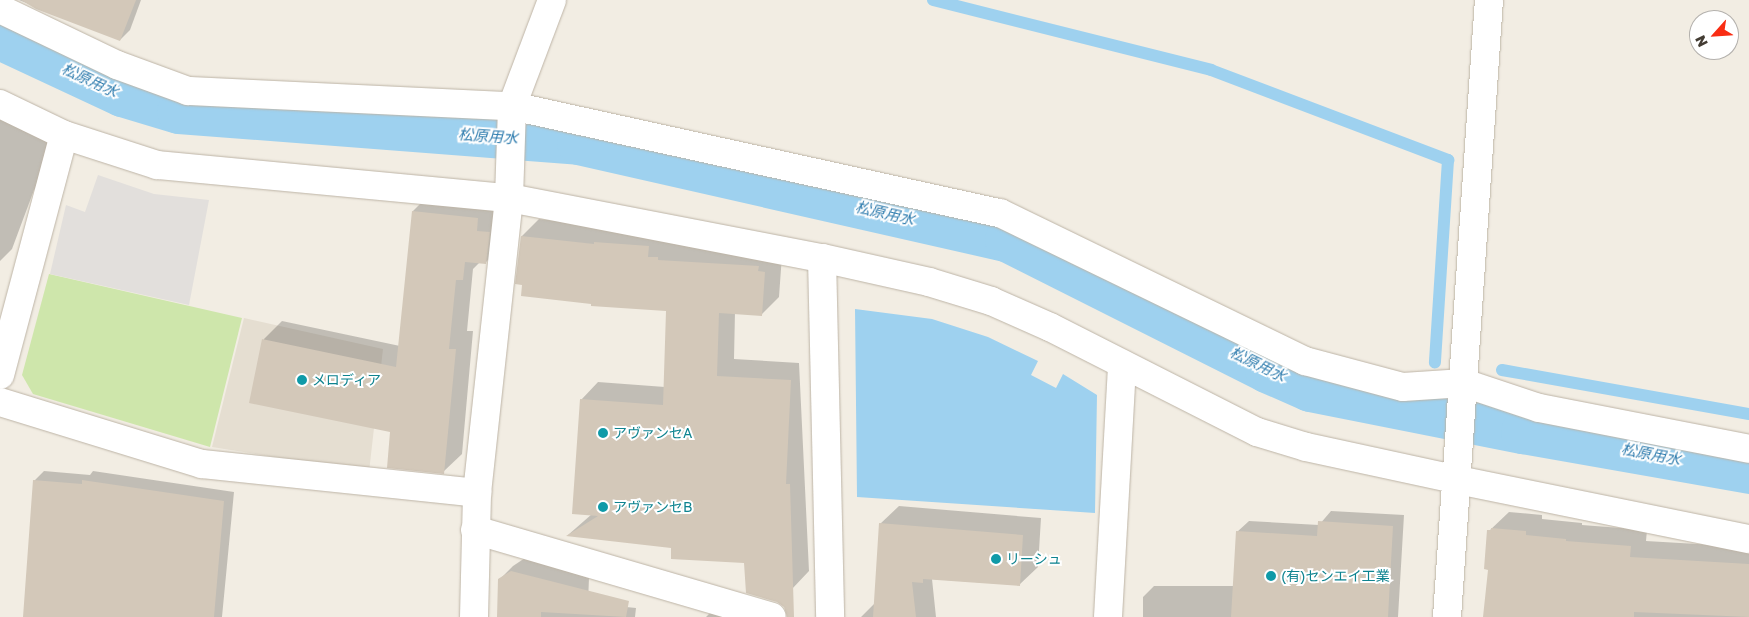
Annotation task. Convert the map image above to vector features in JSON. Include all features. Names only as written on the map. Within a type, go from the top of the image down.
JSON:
[{"type":"street","points":[[474,617],[477,493],[508,198],[512,113],[552,0]]},
{"type":"street","points":[[1447,617],[1458,480],[1458,445],[1489,0]]},
{"type":"street","points":[[0,9],[117,65],[188,91],[512,113],[1000,213],[1305,361],[1403,387],[1462,394],[1749,449]]},
{"type":"street","points":[[0,104],[64,135],[157,165],[508,198],[822,258],[929,282],[991,301],[1050,327],[1258,432],[1306,447],[1749,539]]},
{"type":"street","points":[[0,376],[64,135]]},
{"type":"street","points":[[822,258],[830,617]]},
{"type":"street","points":[[1108,617],[1122,364]]},
{"type":"street","points":[[0,402],[202,464],[477,493]]},
{"type":"street","points":[[475,530],[772,617]]},
{"type":"shaded area","points":[[98,175],[154,194],[209,200],[189,305],[50,274],[66,205],[85,212]]},
{"type":"shaded area","points":[[244,318],[383,349],[369,472],[212,447]]},
{"type":"green space","points":[[49,274],[242,318],[210,447],[33,394],[22,375]]},
{"type":"water","points":[[855,309],[932,319],[988,337],[1038,361],[1031,375],[1056,388],[1063,374],[1097,395],[1095,513],[857,497]]},
{"type":"building","points":[[21,0],[136,0],[120,41],[36,9]]},
{"type":"building","points":[[412,211],[478,218],[477,231],[490,232],[486,264],[465,262],[463,280],[456,280],[449,349],[456,349],[444,474],[387,468],[390,432],[249,403],[262,339],[396,367]]},
{"type":"building","points":[[521,236],[594,244],[594,242],[649,246],[648,257],[658,257],[658,260],[759,266],[758,271],[765,272],[762,316],[719,313],[717,376],[791,380],[786,484],[790,484],[794,617],[787,617],[784,607],[777,602],[746,593],[744,563],[671,559],[671,548],[566,536],[598,516],[572,514],[580,399],[663,405],[666,311],[591,306],[591,304],[521,296],[522,285],[515,284]]},
{"type":"building","points":[[33,480],[82,484],[82,480],[224,501],[214,617],[23,617]]},
{"type":"building","points":[[1318,521],[1393,526],[1388,617],[1231,617],[1236,531],[1317,536]]},
{"type":"building","points":[[879,523],[1023,535],[1020,586],[923,579],[923,583],[912,582],[916,617],[873,617]]},
{"type":"building","points":[[1491,528],[1526,531],[1526,535],[1566,539],[1566,541],[1631,546],[1630,557],[1749,564],[1749,617],[1634,612],[1634,617],[1483,617],[1488,570],[1484,569],[1487,530],[1491,530]]},
{"type":"building","points":[[511,571],[629,601],[626,617],[541,612],[541,617],[497,617],[498,579]]},
{"type":"waterway","points":[[933,0],[1211,70],[1448,160],[1435,363]]},
{"type":"waterway","name":"松原用水","points":[[0,38],[122,95],[179,112],[579,143],[1007,240],[1267,371],[1310,390],[1523,432],[1749,472]]},
{"type":"waterway","points":[[1502,370],[1749,414]]},
{"type":"place","name":"メロディア","points":[[302,380]]},
{"type":"place","name":"アヴァンセA","points":[[603,433]]},
{"type":"place","name":"アヴァンセB","points":[[603,507]]},
{"type":"place","name":"リーシュ","points":[[996,559]]},
{"type":"place","name":"(有)センエイ工業","points":[[1271,576]]}]
